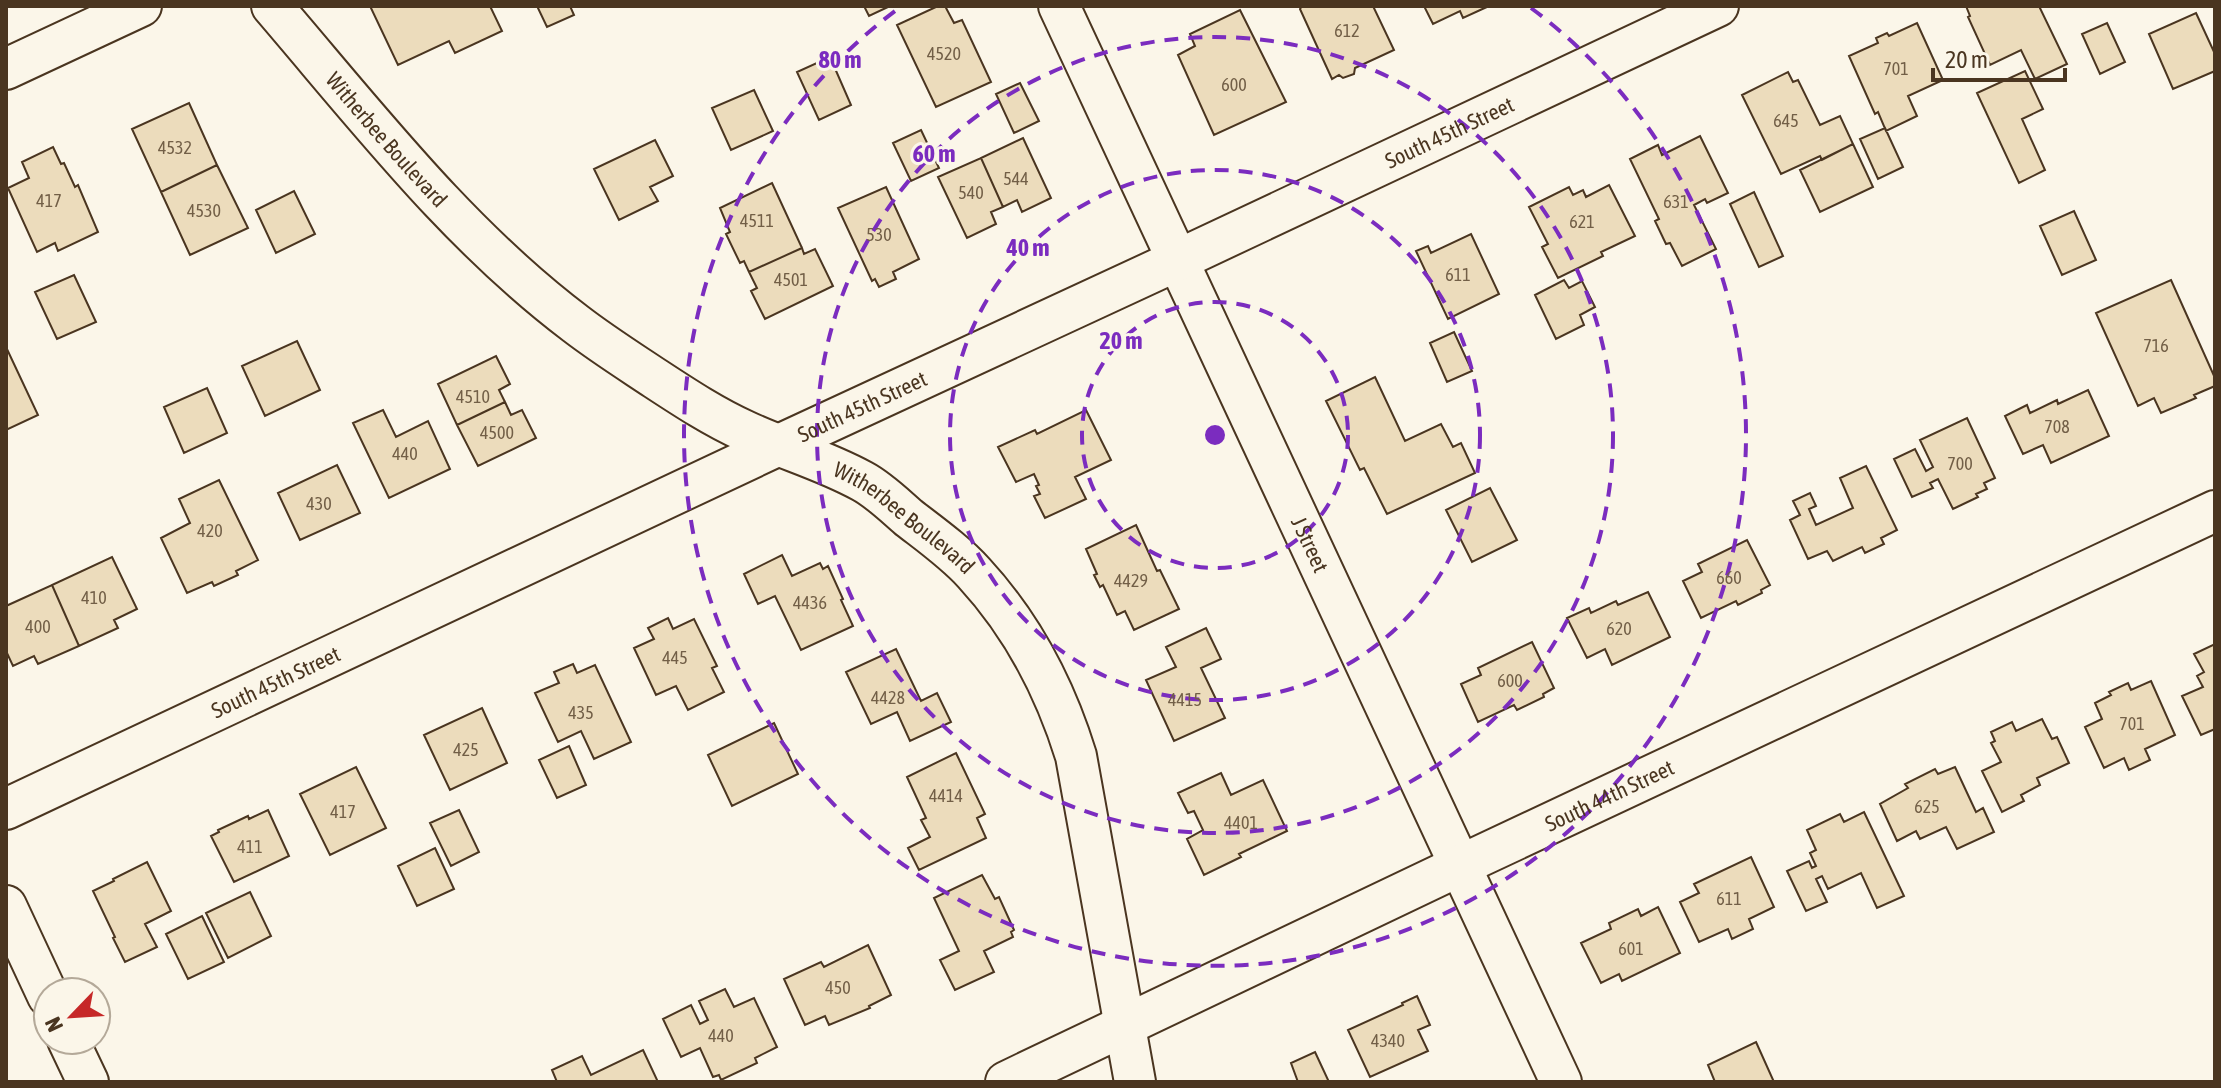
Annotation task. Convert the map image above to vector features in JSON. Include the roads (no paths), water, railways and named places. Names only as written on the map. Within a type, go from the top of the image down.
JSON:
[{"type":"street","points":[[6,69],[141,6]]},
{"type":"street","name":"Witherbee Boulevard","points":[[272,6],[455,217],[533,290],[577,325],[690,401],[735,426],[818,459],[864,482],[972,571],[994,597],[1032,651],[1064,717],[1076,756],[1135,1082]]},
{"type":"street","name":"J Street","points":[[1059,6],[1561,1082]]},
{"type":"street","name":"South 45th Street","points":[[6,809],[1718,6]]},
{"type":"street","name":"South 44th Street","points":[[1006,1082],[2215,511]]},
{"type":"street","points":[[6,906],[39,976]]},
{"type":"street","points":[[76,1056],[88,1082]]}]
